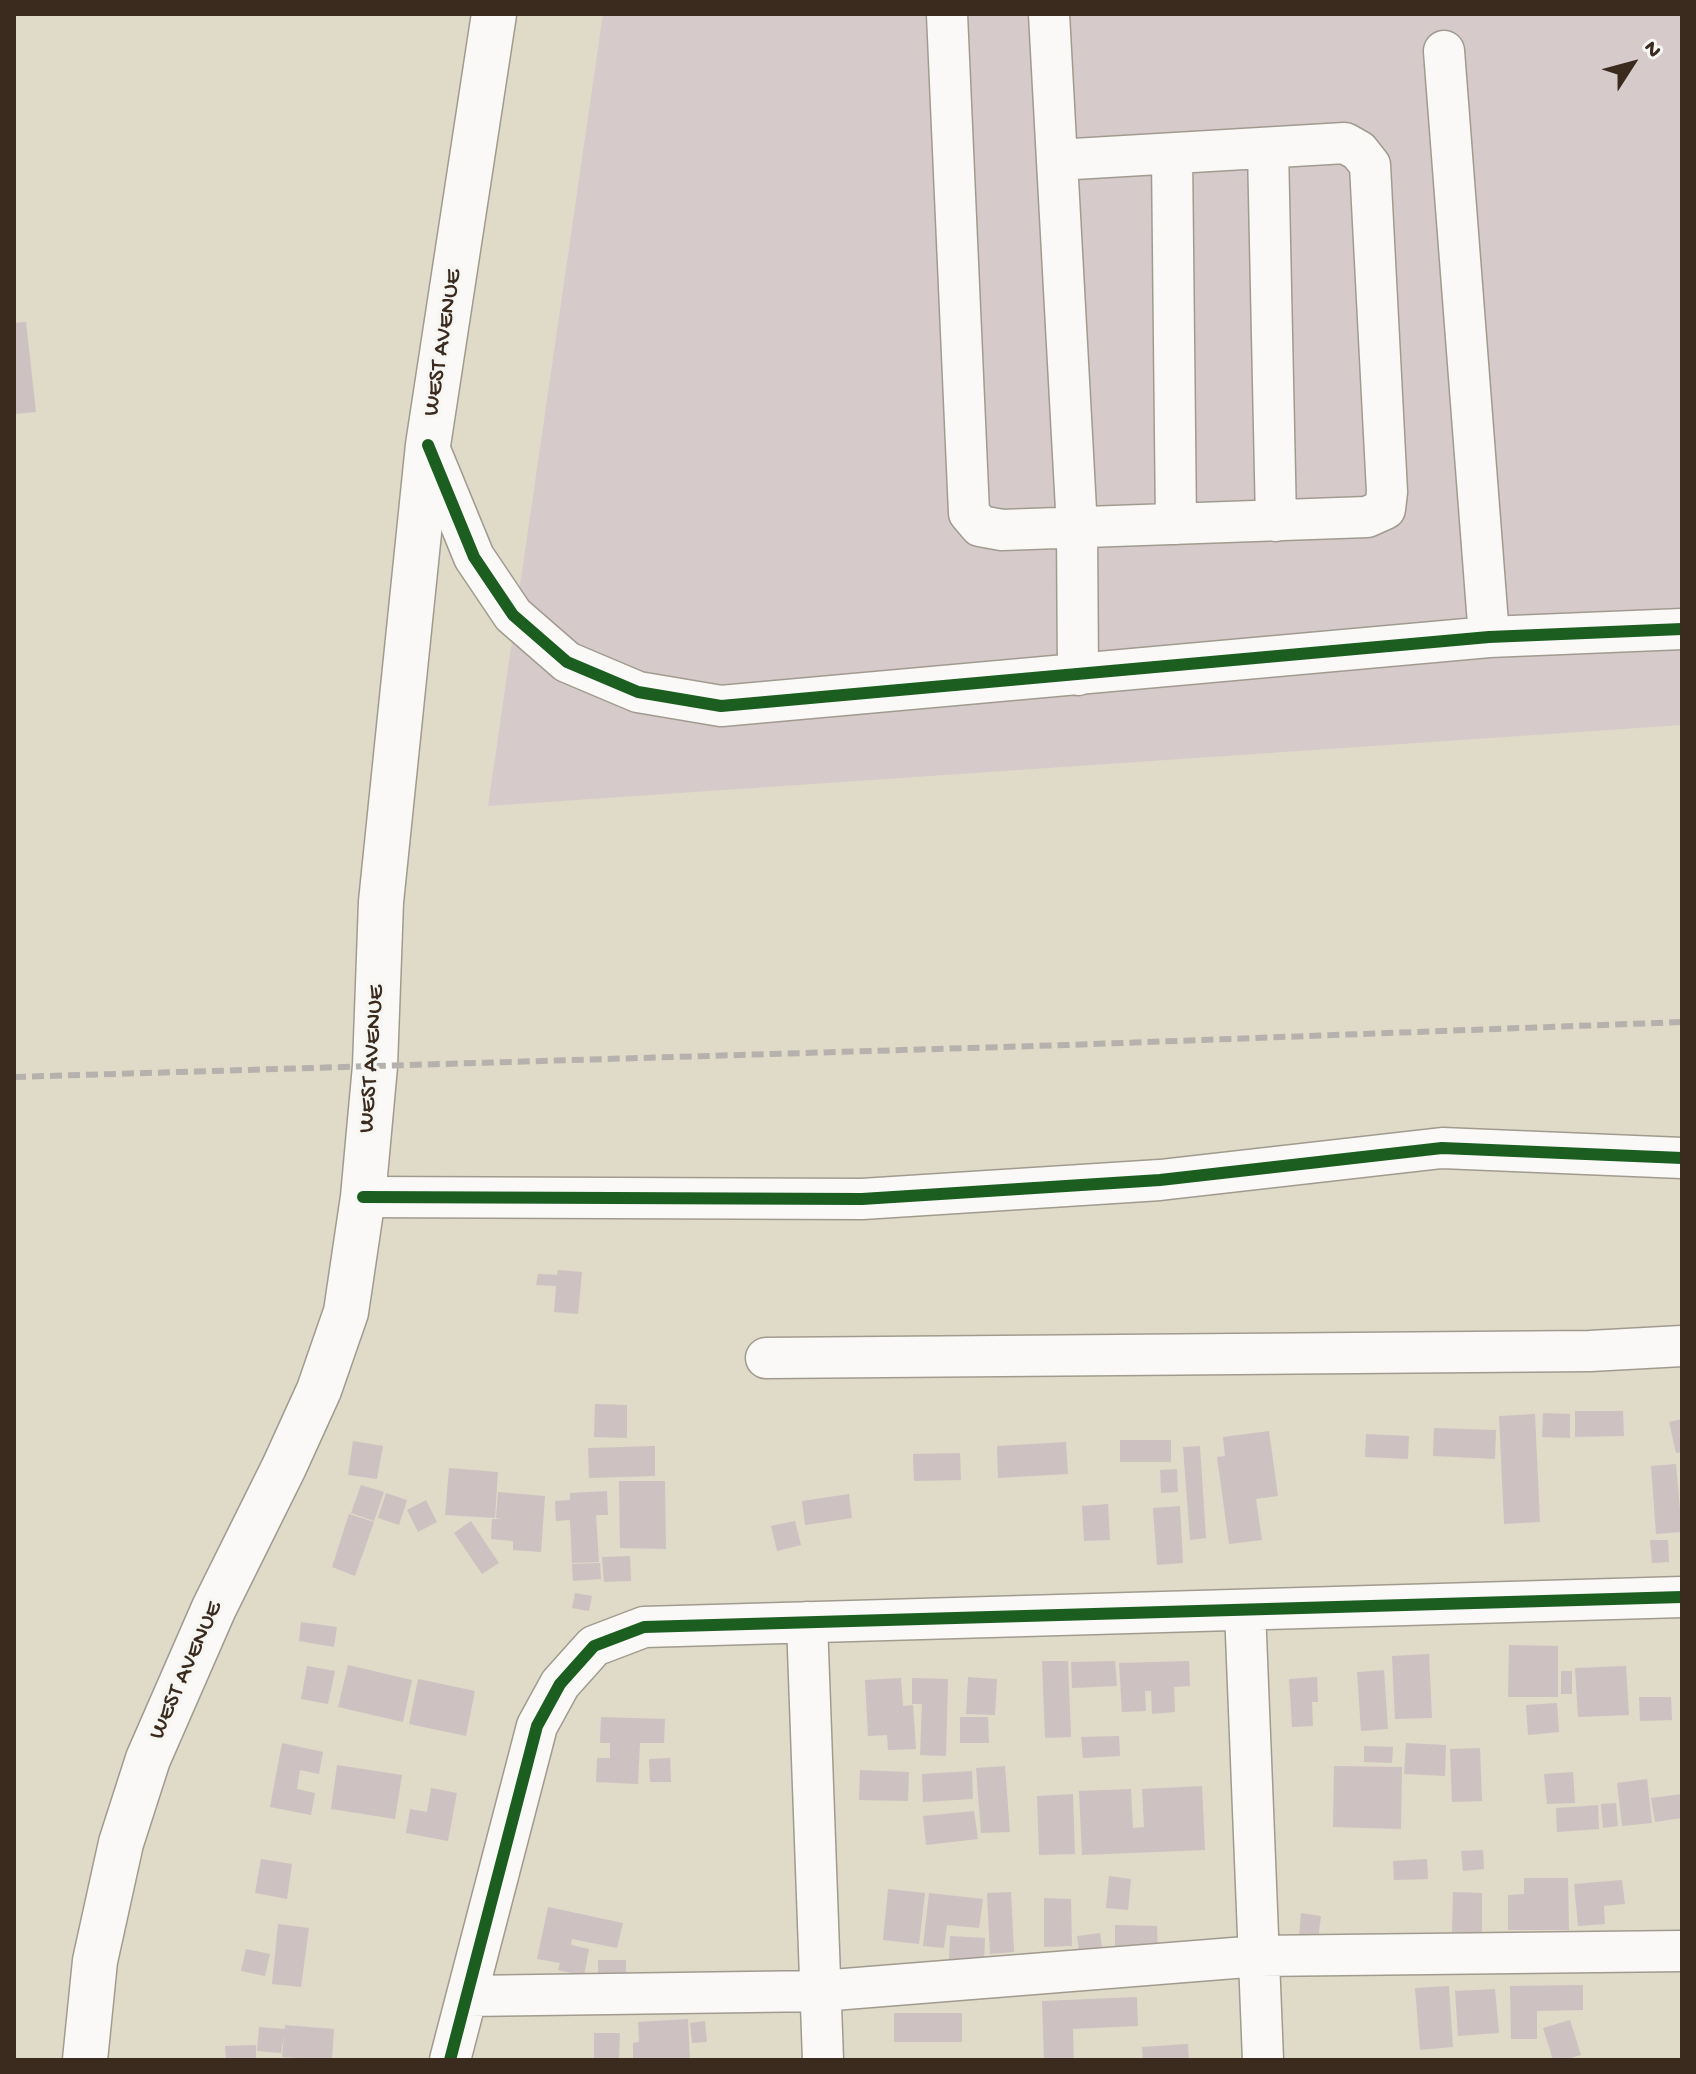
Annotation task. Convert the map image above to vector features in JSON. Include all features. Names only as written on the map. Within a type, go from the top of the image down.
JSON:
[{"type":"main road","name":"WEST AVENUE","points":[[85,2060],[95,1961],[121,1843],[148,1759],[214,1608],[319,1390],[346,1312],[363,1197],[375,1066],[381,902],[428,445],[494,14]]},
{"type":"street","points":[[947,14],[969,513],[980,526],[1002,530],[1276,521],[1367,517],[1385,509],[1387,492],[1370,165],[1359,151],[1345,143],[1057,160]]},
{"type":"street","points":[[1049,14],[1077,528],[1078,675]]},
{"type":"street","points":[[1444,51],[1489,637]]},
{"type":"street","points":[[1268,149],[1276,521]]},
{"type":"street","points":[[1172,155],[1176,524]]},
{"type":"street","points":[[428,445],[474,557],[513,615],[567,662],[638,692],[721,706],[1489,637],[1682,629]]},
{"type":"street","points":[[363,1197],[862,1199],[1160,1180],[1442,1148],[1682,1158]]},
{"type":"street","points":[[766,1358],[1590,1351],[1682,1346]]},
{"type":"street","points":[[450,2060],[537,1726],[560,1684],[594,1646],[644,1627],[1682,1597]]},
{"type":"street","points":[[1245,1610],[1263,2060]]},
{"type":"street","points":[[807,1622],[823,2060]]},
{"type":"street","points":[[468,1996],[820,1991],[1259,1956],[1682,1951]]},
{"type":"shaded area","points":[[603,14],[1682,14],[1682,725],[488,806]]},
{"type":"building","points":[[26,322],[36,412],[14,414],[14,323]]},
{"type":"building","points":[[558,1270],[582,1272],[578,1314],[554,1312],[556,1286],[536,1285],[538,1274],[557,1275]]},
{"type":"building","points":[[595,1404],[627,1405],[627,1438],[594,1437]]},
{"type":"building","points":[[1575,1411],[1623,1411],[1624,1436],[1575,1437]]},
{"type":"building","points":[[1543,1413],[1570,1414],[1570,1438],[1542,1437]]},
{"type":"building","points":[[1535,1414],[1540,1522],[1504,1524],[1499,1416]]},
{"type":"building","points":[[1682,1419],[1682,1452],[1676,1453],[1669,1422]]},
{"type":"building","points":[[1434,1428],[1496,1430],[1495,1459],[1433,1456]]},
{"type":"building","points":[[1269,1431],[1278,1496],[1256,1499],[1262,1540],[1229,1544],[1217,1457],[1225,1456],[1223,1437]]},
{"type":"building","points":[[1366,1434],[1409,1436],[1408,1459],[1365,1457]]},
{"type":"building","points":[[1120,1440],[1171,1440],[1171,1462],[1120,1462]]},
{"type":"building","points":[[353,1441],[383,1446],[377,1479],[348,1475]]},
{"type":"building","points":[[1066,1442],[1068,1474],[998,1478],[997,1446]]},
{"type":"building","points":[[655,1446],[655,1476],[589,1478],[588,1448]]},
{"type":"building","points":[[1200,1446],[1206,1538],[1190,1540],[1183,1447]]},
{"type":"building","points":[[960,1453],[961,1480],[914,1481],[913,1454]]},
{"type":"building","points":[[1676,1464],[1682,1532],[1656,1534],[1651,1466]]},
{"type":"building","points":[[449,1468],[498,1472],[495,1518],[445,1515]]},
{"type":"building","points":[[1177,1469],[1178,1492],[1161,1493],[1160,1470]]},
{"type":"building","points":[[619,1481],[665,1481],[666,1549],[620,1548]]},
{"type":"building","points":[[361,1485],[384,1492],[374,1521],[351,1513]]},
{"type":"building","points":[[607,1491],[608,1515],[596,1515],[599,1562],[572,1563],[570,1520],[556,1521],[555,1501],[570,1500],[570,1493]]},
{"type":"building","points":[[498,1492],[545,1496],[541,1552],[513,1550],[513,1541],[491,1539],[492,1519],[502,1519],[496,1518]]},
{"type":"building","points":[[386,1493],[407,1500],[399,1525],[378,1518]]},
{"type":"building","points":[[849,1494],[852,1518],[805,1525],[802,1501]]},
{"type":"building","points":[[426,1500],[437,1522],[418,1532],[407,1510]]},
{"type":"building","points":[[1108,1504],[1110,1540],[1084,1541],[1082,1506]]},
{"type":"building","points":[[1180,1506],[1183,1563],[1157,1565],[1153,1508]]},
{"type":"building","points":[[349,1514],[374,1522],[355,1576],[332,1567]]},
{"type":"building","points":[[471,1521],[499,1563],[482,1574],[454,1533]]},
{"type":"building","points":[[795,1521],[801,1545],[777,1551],[771,1526]]},
{"type":"building","points":[[1650,1540],[1668,1540],[1669,1562],[1652,1563]]},
{"type":"building","points":[[630,1556],[631,1581],[604,1582],[602,1557]]},
{"type":"building","points":[[600,1563],[601,1579],[573,1581],[572,1564]]},
{"type":"building","points":[[575,1593],[592,1596],[589,1611],[572,1608]]},
{"type":"building","points":[[301,1622],[337,1627],[334,1647],[299,1641]]},
{"type":"building","points":[[1509,1645],[1558,1646],[1558,1697],[1508,1697]]},
{"type":"building","points":[[1429,1654],[1432,1718],[1395,1719],[1392,1656]]},
{"type":"building","points":[[1042,1661],[1068,1661],[1071,1737],[1045,1738]]},
{"type":"building","points":[[1115,1661],[1117,1686],[1072,1688],[1071,1662]]},
{"type":"building","points":[[1189,1661],[1190,1686],[1174,1687],[1175,1712],[1152,1714],[1151,1691],[1145,1691],[1146,1711],[1122,1712],[1119,1663]]},
{"type":"building","points":[[348,1665],[412,1680],[403,1722],[338,1707]]},
{"type":"building","points":[[307,1666],[335,1671],[328,1704],[301,1699]]},
{"type":"building","points":[[1626,1666],[1629,1715],[1578,1717],[1575,1668]]},
{"type":"building","points":[[1384,1670],[1388,1729],[1361,1731],[1357,1672]]},
{"type":"building","points":[[1561,1671],[1572,1671],[1572,1694],[1561,1694]]},
{"type":"building","points":[[968,1677],[997,1679],[995,1715],[966,1714]]},
{"type":"building","points":[[1317,1677],[1318,1702],[1312,1702],[1313,1726],[1292,1727],[1289,1679]]},
{"type":"building","points":[[901,1678],[903,1706],[913,1705],[916,1749],[888,1750],[887,1735],[868,1736],[865,1680]]},
{"type":"building","points":[[912,1678],[948,1679],[946,1756],[920,1755],[922,1704],[912,1704]]},
{"type":"building","points":[[418,1679],[475,1691],[466,1736],[409,1724]]},
{"type":"building","points":[[1639,1697],[1671,1697],[1672,1720],[1640,1721]]},
{"type":"building","points":[[1557,1703],[1559,1732],[1528,1735],[1526,1705]]},
{"type":"building","points":[[601,1717],[665,1719],[664,1743],[640,1743],[638,1784],[596,1782],[597,1758],[610,1758],[610,1743],[600,1743]]},
{"type":"building","points":[[960,1717],[988,1717],[989,1743],[960,1743]]},
{"type":"building","points":[[1119,1736],[1120,1756],[1083,1758],[1081,1737]]},
{"type":"building","points":[[282,1743],[323,1752],[319,1774],[300,1770],[297,1789],[315,1793],[311,1815],[270,1807]]},
{"type":"building","points":[[1406,1743],[1446,1745],[1445,1776],[1404,1774]]},
{"type":"building","points":[[1364,1746],[1393,1747],[1392,1763],[1364,1762]]},
{"type":"building","points":[[1480,1748],[1482,1801],[1452,1802],[1450,1749]]},
{"type":"building","points":[[670,1758],[671,1782],[650,1782],[649,1759]]},
{"type":"building","points":[[337,1765],[402,1775],[395,1819],[331,1809]]},
{"type":"building","points":[[1005,1766],[1010,1832],[981,1833],[976,1768]]},
{"type":"building","points":[[1334,1766],[1402,1767],[1401,1829],[1333,1827]]},
{"type":"building","points":[[860,1770],[909,1772],[908,1801],[859,1800]]},
{"type":"building","points":[[972,1771],[973,1799],[923,1802],[922,1774]]},
{"type":"building","points":[[1573,1772],[1575,1803],[1547,1804],[1544,1774]]},
{"type":"building","points":[[1647,1779],[1652,1823],[1622,1826],[1617,1783]]},
{"type":"building","points":[[1202,1786],[1205,1850],[1082,1855],[1079,1791],[1131,1789],[1133,1828],[1144,1827],[1142,1789]]},
{"type":"building","points":[[431,1788],[457,1793],[448,1841],[406,1833],[410,1809],[427,1812]]},
{"type":"building","points":[[1073,1794],[1075,1854],[1039,1855],[1037,1796]]},
{"type":"building","points":[[1682,1794],[1682,1818],[1655,1822],[1651,1798]]},
{"type":"building","points":[[1616,1803],[1618,1826],[1603,1828],[1601,1804]]},
{"type":"building","points":[[1598,1805],[1599,1829],[1557,1832],[1556,1808]]},
{"type":"building","points":[[974,1811],[978,1839],[926,1845],[923,1816]]},
{"type":"building","points":[[1483,1850],[1484,1869],[1463,1871],[1461,1851]]},
{"type":"building","points":[[261,1859],[292,1864],[287,1899],[255,1893]]},
{"type":"building","points":[[1427,1859],[1428,1879],[1394,1880],[1393,1861]]},
{"type":"building","points":[[1109,1876],[1131,1879],[1128,1910],[1106,1908]]},
{"type":"building","points":[[1524,1878],[1568,1878],[1569,1930],[1508,1930],[1508,1895],[1524,1894]]},
{"type":"building","points":[[1622,1880],[1625,1904],[1604,1906],[1605,1924],[1578,1926],[1574,1884]]},
{"type":"building","points":[[888,1889],[925,1893],[919,1944],[883,1940]]},
{"type":"building","points":[[1011,1892],[1014,1952],[990,1954],[987,1893]]},
{"type":"building","points":[[1453,1892],[1482,1893],[1482,1933],[1452,1932]]},
{"type":"building","points":[[929,1893],[983,1899],[979,1928],[947,1925],[944,1948],[923,1946]]},
{"type":"building","points":[[1044,1898],[1071,1899],[1072,1946],[1044,1947]]},
{"type":"building","points":[[548,1907],[623,1923],[617,1948],[572,1939],[571,1945],[589,1949],[584,1976],[558,1970],[560,1963],[537,1959]]},
{"type":"building","points":[[1301,1913],[1321,1916],[1318,1939],[1299,1936]]},
{"type":"building","points":[[278,1924],[309,1928],[301,1987],[272,1984]]},
{"type":"building","points":[[1115,1925],[1157,1926],[1158,1957],[1115,1956]]},
{"type":"building","points":[[1100,1933],[1103,1955],[1080,1958],[1077,1936]]},
{"type":"building","points":[[950,1936],[985,1938],[984,1962],[949,1960]]},
{"type":"building","points":[[246,1949],[270,1954],[265,1976],[241,1971]]},
{"type":"building","points":[[598,1960],[626,1960],[626,1984],[598,1984]]},
{"type":"building","points":[[1583,1985],[1583,2010],[1537,2011],[1537,2039],[1511,2039],[1510,1986]]},
{"type":"building","points":[[1449,1986],[1453,2047],[1420,2050],[1415,1988]]},
{"type":"building","points":[[1495,1989],[1499,2033],[1458,2036],[1455,1991]]},
{"type":"building","points":[[1137,1997],[1138,2026],[1073,2029],[1074,2060],[1044,2060],[1042,2001]]},
{"type":"building","points":[[894,2013],[962,2013],[962,2042],[894,2042]]},
{"type":"building","points":[[688,2019],[690,2060],[633,2060],[633,2043],[639,2042],[638,2022]]},
{"type":"building","points":[[1570,2020],[1581,2055],[1553,2060],[1543,2028]]},
{"type":"building","points":[[705,2021],[707,2042],[692,2043],[690,2023]]},
{"type":"building","points":[[285,2025],[334,2029],[332,2060],[282,2057],[284,2035],[281,2053],[257,2051],[259,2027],[285,2029]]},
{"type":"building","points":[[594,2033],[620,2033],[619,2060],[594,2060]]},
{"type":"building","points":[[1188,2044],[1189,2060],[1143,2060],[1142,2047]]},
{"type":"building","points":[[256,2045],[256,2060],[226,2060],[225,2046]]},
{"type":"railway","points":[[14,1077],[1068,1045],[1682,1022]]},
{"type":"cycle path","points":[[428,445],[474,557],[513,615],[567,662],[638,692],[721,706],[1489,637],[1682,629]]},
{"type":"cycle path","points":[[363,1197],[862,1199],[1160,1180],[1442,1148],[1682,1158]]},
{"type":"cycle path","points":[[450,2060],[537,1726],[560,1684],[594,1646],[644,1627],[1682,1597]]}]
